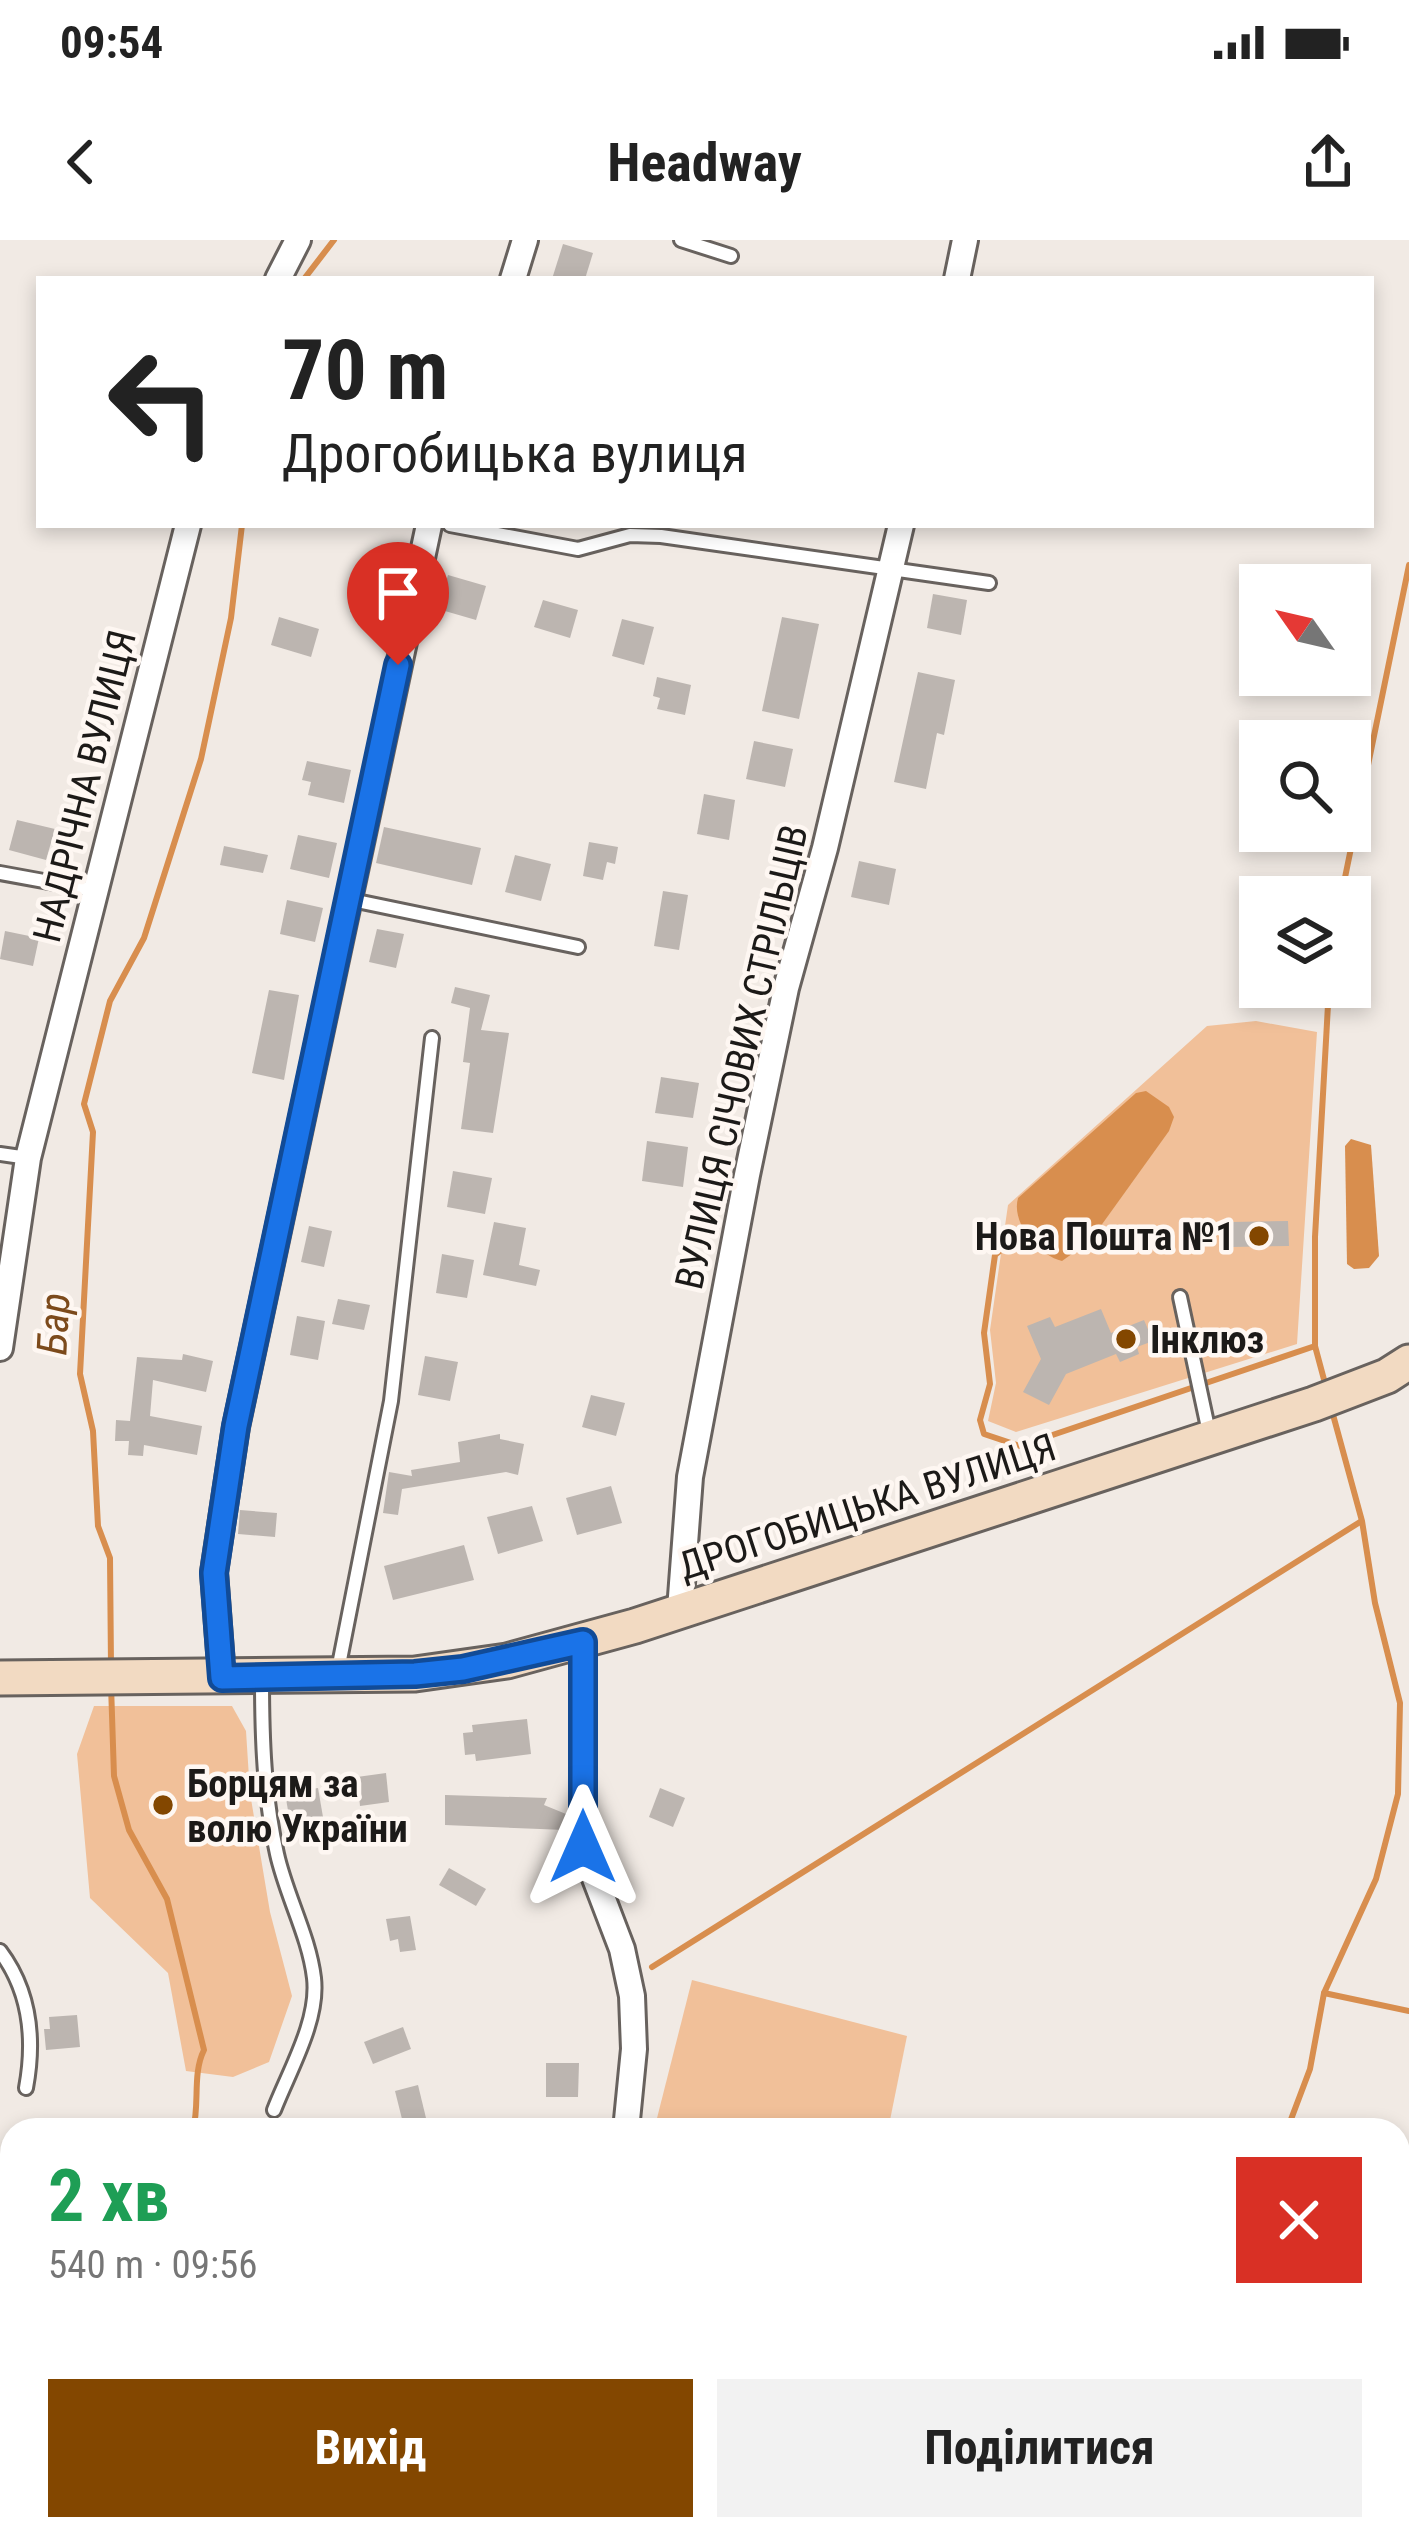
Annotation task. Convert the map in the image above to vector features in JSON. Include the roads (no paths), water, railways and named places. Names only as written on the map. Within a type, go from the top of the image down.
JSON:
[{"type":"main road","name":"ДРОГОБИЦЬКА ВУЛИЦЯ","points":[[0,1678],[337,1677],[463,1669],[583,1642],[1328,1400],[1409,1362]]},
{"type":"street","points":[[280,276],[298,240]]},
{"type":"street","points":[[514,276],[525,240]]},
{"type":"street","points":[[958,276],[965,240]]},
{"type":"street","name":"НАДРІЧНА ВУЛИЦЯ","points":[[0,1348],[28,1158],[187,528]]},
{"type":"street","points":[[222,1678],[214,1573],[236,1426],[428,528]]},
{"type":"street","name":"ВУЛИЦЯ СІЧОВИХ СТРІЛЬЦІВ","points":[[680,1610],[690,1477],[752,1152],[786,988],[825,848],[900,528]]},
{"type":"street","points":[[583,1642],[583,1847],[622,1949],[632,1996],[634,2049],[627,2118]]},
{"type":"lane","points":[[681,240],[731,256]]},
{"type":"lane","points":[[466,528],[578,549],[630,536],[661,536],[989,584]]},
{"type":"lane","points":[[0,873],[93,890]]},
{"type":"lane","points":[[346,899],[578,947]]},
{"type":"lane","points":[[337,1677],[392,1401],[432,1039]]},
{"type":"lane","points":[[0,1154],[28,1158]]},
{"type":"lane","points":[[1180,1297],[1210,1438]]},
{"type":"lane","points":[[262,1678],[262,1760],[277,1855],[314,1978],[313,2004],[303,2038],[274,2110]]},
{"type":"lane","points":[[0,1951],[22,1984],[33,2050],[26,2087]]},
{"type":"waterway","name":"Бар","points":[[306,276],[334,240]]},
{"type":"waterway","name":"Бар","points":[[111,1666],[110,1558],[98,1526],[93,1431],[80,1374],[93,1132],[84,1104],[110,1001],[144,938],[201,759],[231,618],[242,528]]},
{"type":"waterway","points":[[1345,876],[1409,565]]},
{"type":"waterway","points":[[1326,1387],[1315,1346],[1315,1237],[1328,1008]]},
{"type":"waterway","points":[[1025,1230],[995,1255],[984,1333],[990,1384],[980,1420],[984,1434],[1020,1446],[1315,1346]]},
{"type":"waterway","points":[[1292,2118],[1310,2069],[1324,1993],[1376,1879],[1398,1794],[1400,1703],[1375,1603],[1362,1521],[1332,1411]]},
{"type":"waterway","points":[[652,1967],[1360,1522]]},
{"type":"waterway","name":"Бар","points":[[111,1685],[114,1776],[129,1830],[167,1899],[204,2050],[195,2118]]},
{"type":"waterway","points":[[1324,1993],[1409,2011]]},
{"type":"place","name":"Нова Пошта №1","points":[[1259,1236]]},
{"type":"place","name":"Інклюз","points":[[1126,1339]]},
{"type":"place","name":"Борцям за волю України","points":[[163,1805]]}]
